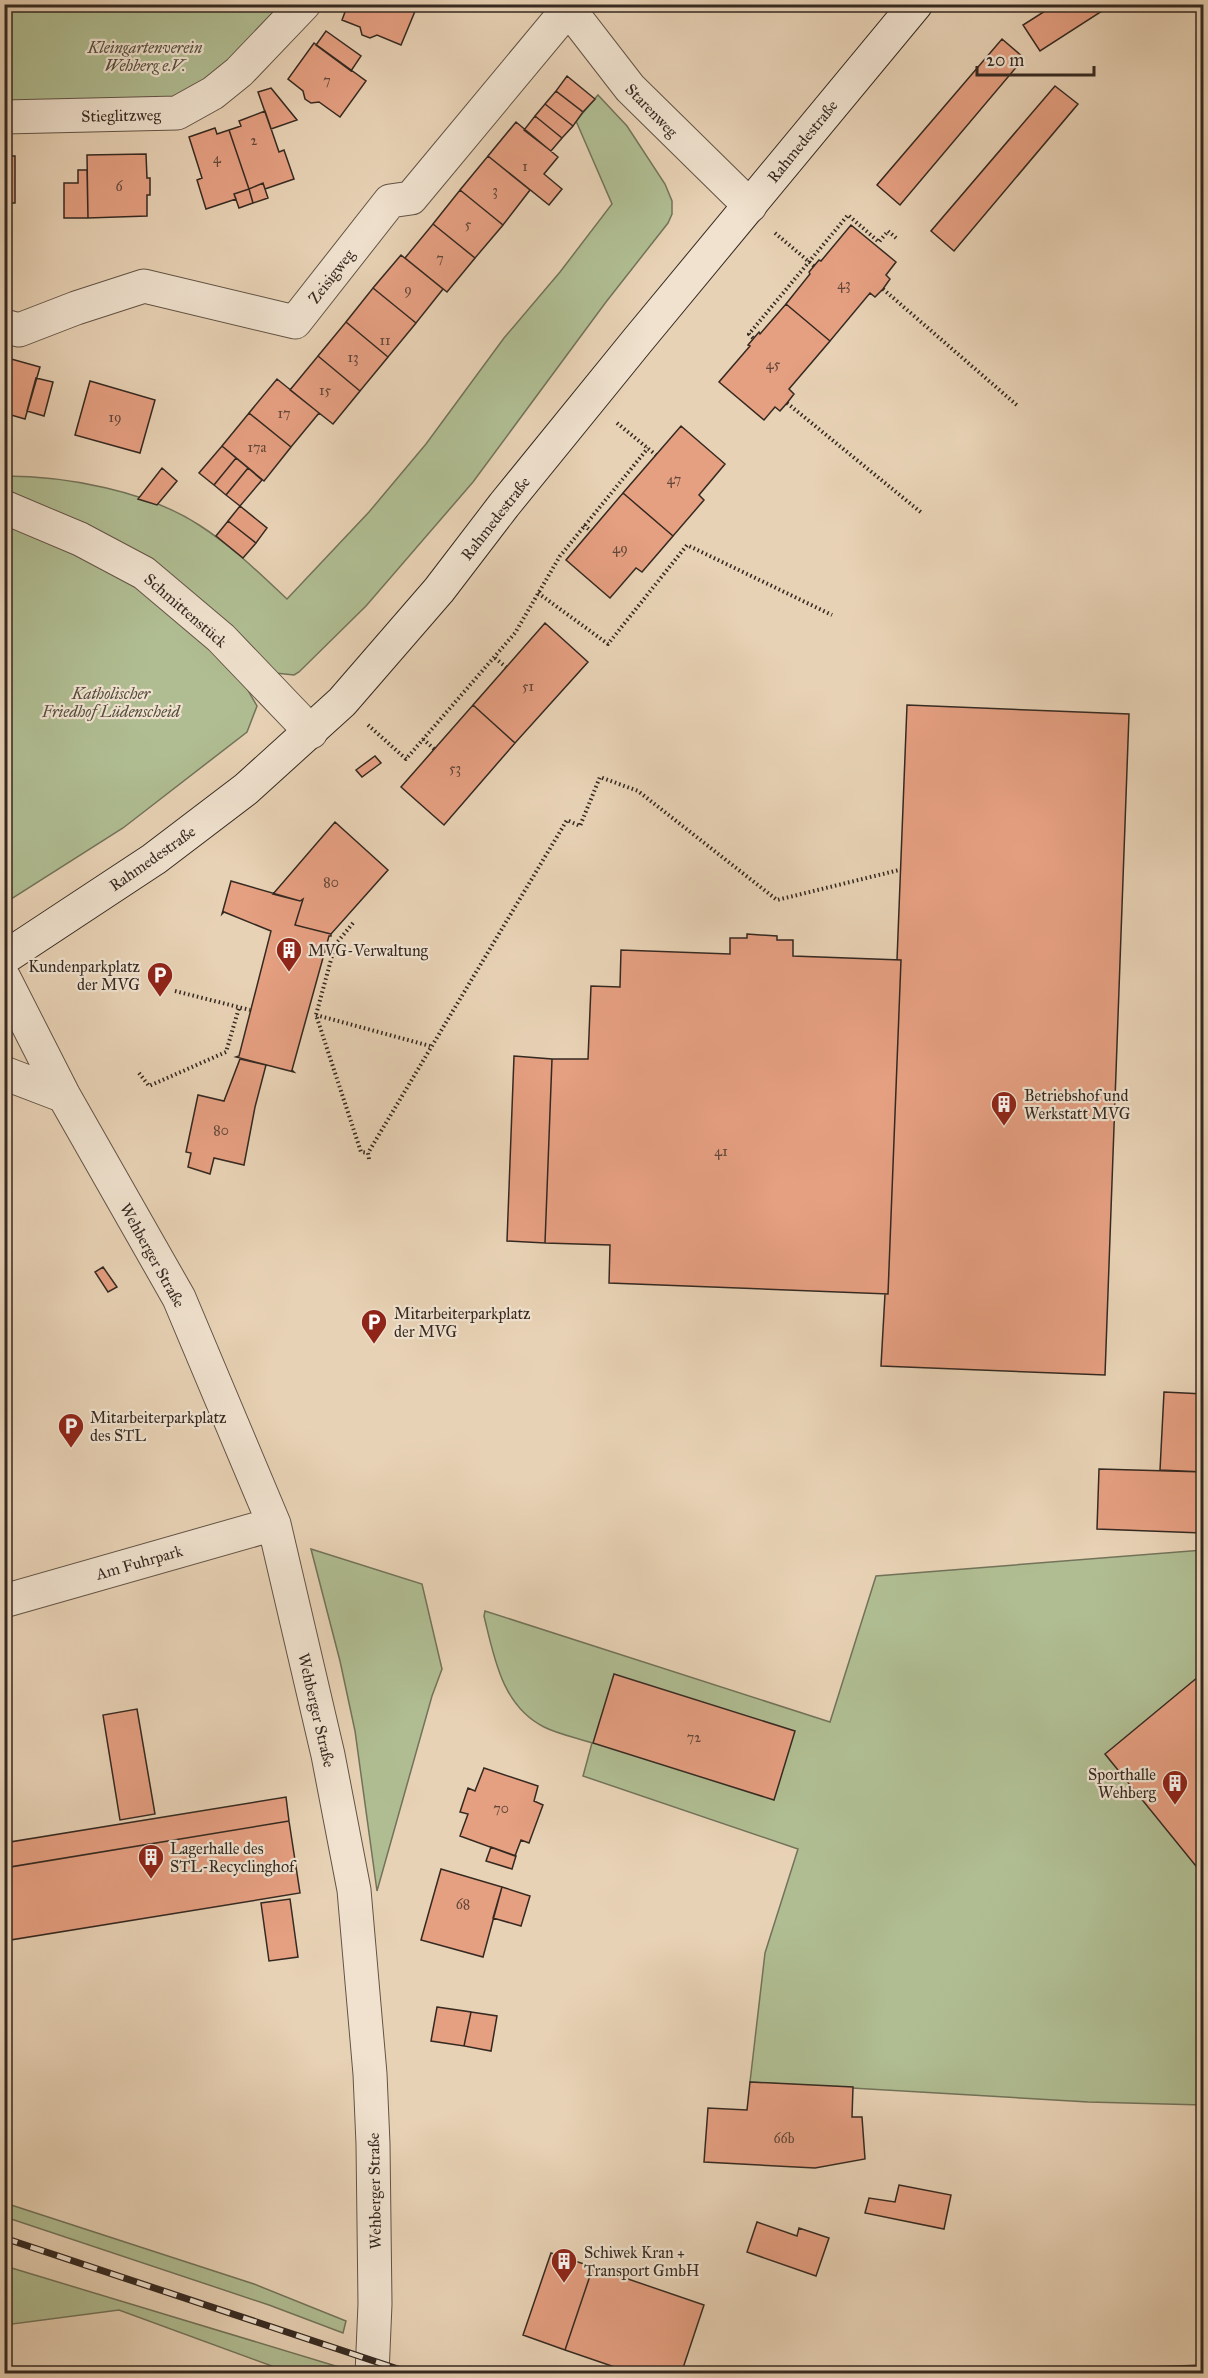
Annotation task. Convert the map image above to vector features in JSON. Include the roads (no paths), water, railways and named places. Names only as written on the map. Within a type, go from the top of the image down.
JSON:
[{"type":"street","name":"Stieglitzweg","points":[[4,117],[177,113],[213,93],[239,72],[304,4]]},
{"type":"street","name":"Rahmedestraße","points":[[4,958],[154,859],[246,789],[311,732],[371,670],[439,590],[504,505],[638,340],[916,4]]},
{"type":"street","name":"Starenweg","points":[[567,7],[630,88],[750,206]]},
{"type":"street","name":"Zeisigweg","points":[[4,326],[18,330],[144,286],[295,322],[390,201],[411,198],[567,7]]},
{"type":"street","name":"Schmittenstück","points":[[4,507],[80,539],[144,573],[221,639],[311,732]]},
{"type":"street","name":"Wehberger Straße","points":[[4,978],[64,1096],[179,1298],[274,1524],[328,1755],[354,1890],[370,2074],[374,2156],[375,2304],[372,2373]]},
{"type":"street","points":[[4,1073],[64,1096]]},
{"type":"street","name":"Am Fuhrpark","points":[[4,1601],[274,1524]]},
{"type":"railway","points":[[4,2238],[413,2374]]},
{"type":"place","name":"MVG-Verwaltung","points":[[289,973]]},
{"type":"place","name":"Kundenparkplatz der MVG","points":[[160,998]]},
{"type":"place","name":"Betriebshof und Werkstatt MVG","points":[[1004,1127]]},
{"type":"place","name":"Mitarbeiterparkplatz der MVG","points":[[374,1345]]},
{"type":"place","name":"Mitarbeiterparkplatz des STL","points":[[71,1449]]},
{"type":"place","name":"Sporthalle Wehberg","points":[[1175,1806]]},
{"type":"place","name":"Lagerhalle des STL-Recyclinghof","points":[[151,1880]]},
{"type":"place","name":"Schiwek Kran + Transport GmbH","points":[[564,2284]]},
{"type":"park label","name":"Kleingartenverein Wehberg e.V.","points":[[145,56]]},
{"type":"park label","name":"Katholischer Friedhof Lüdenscheid","points":[[111,702]]}]
